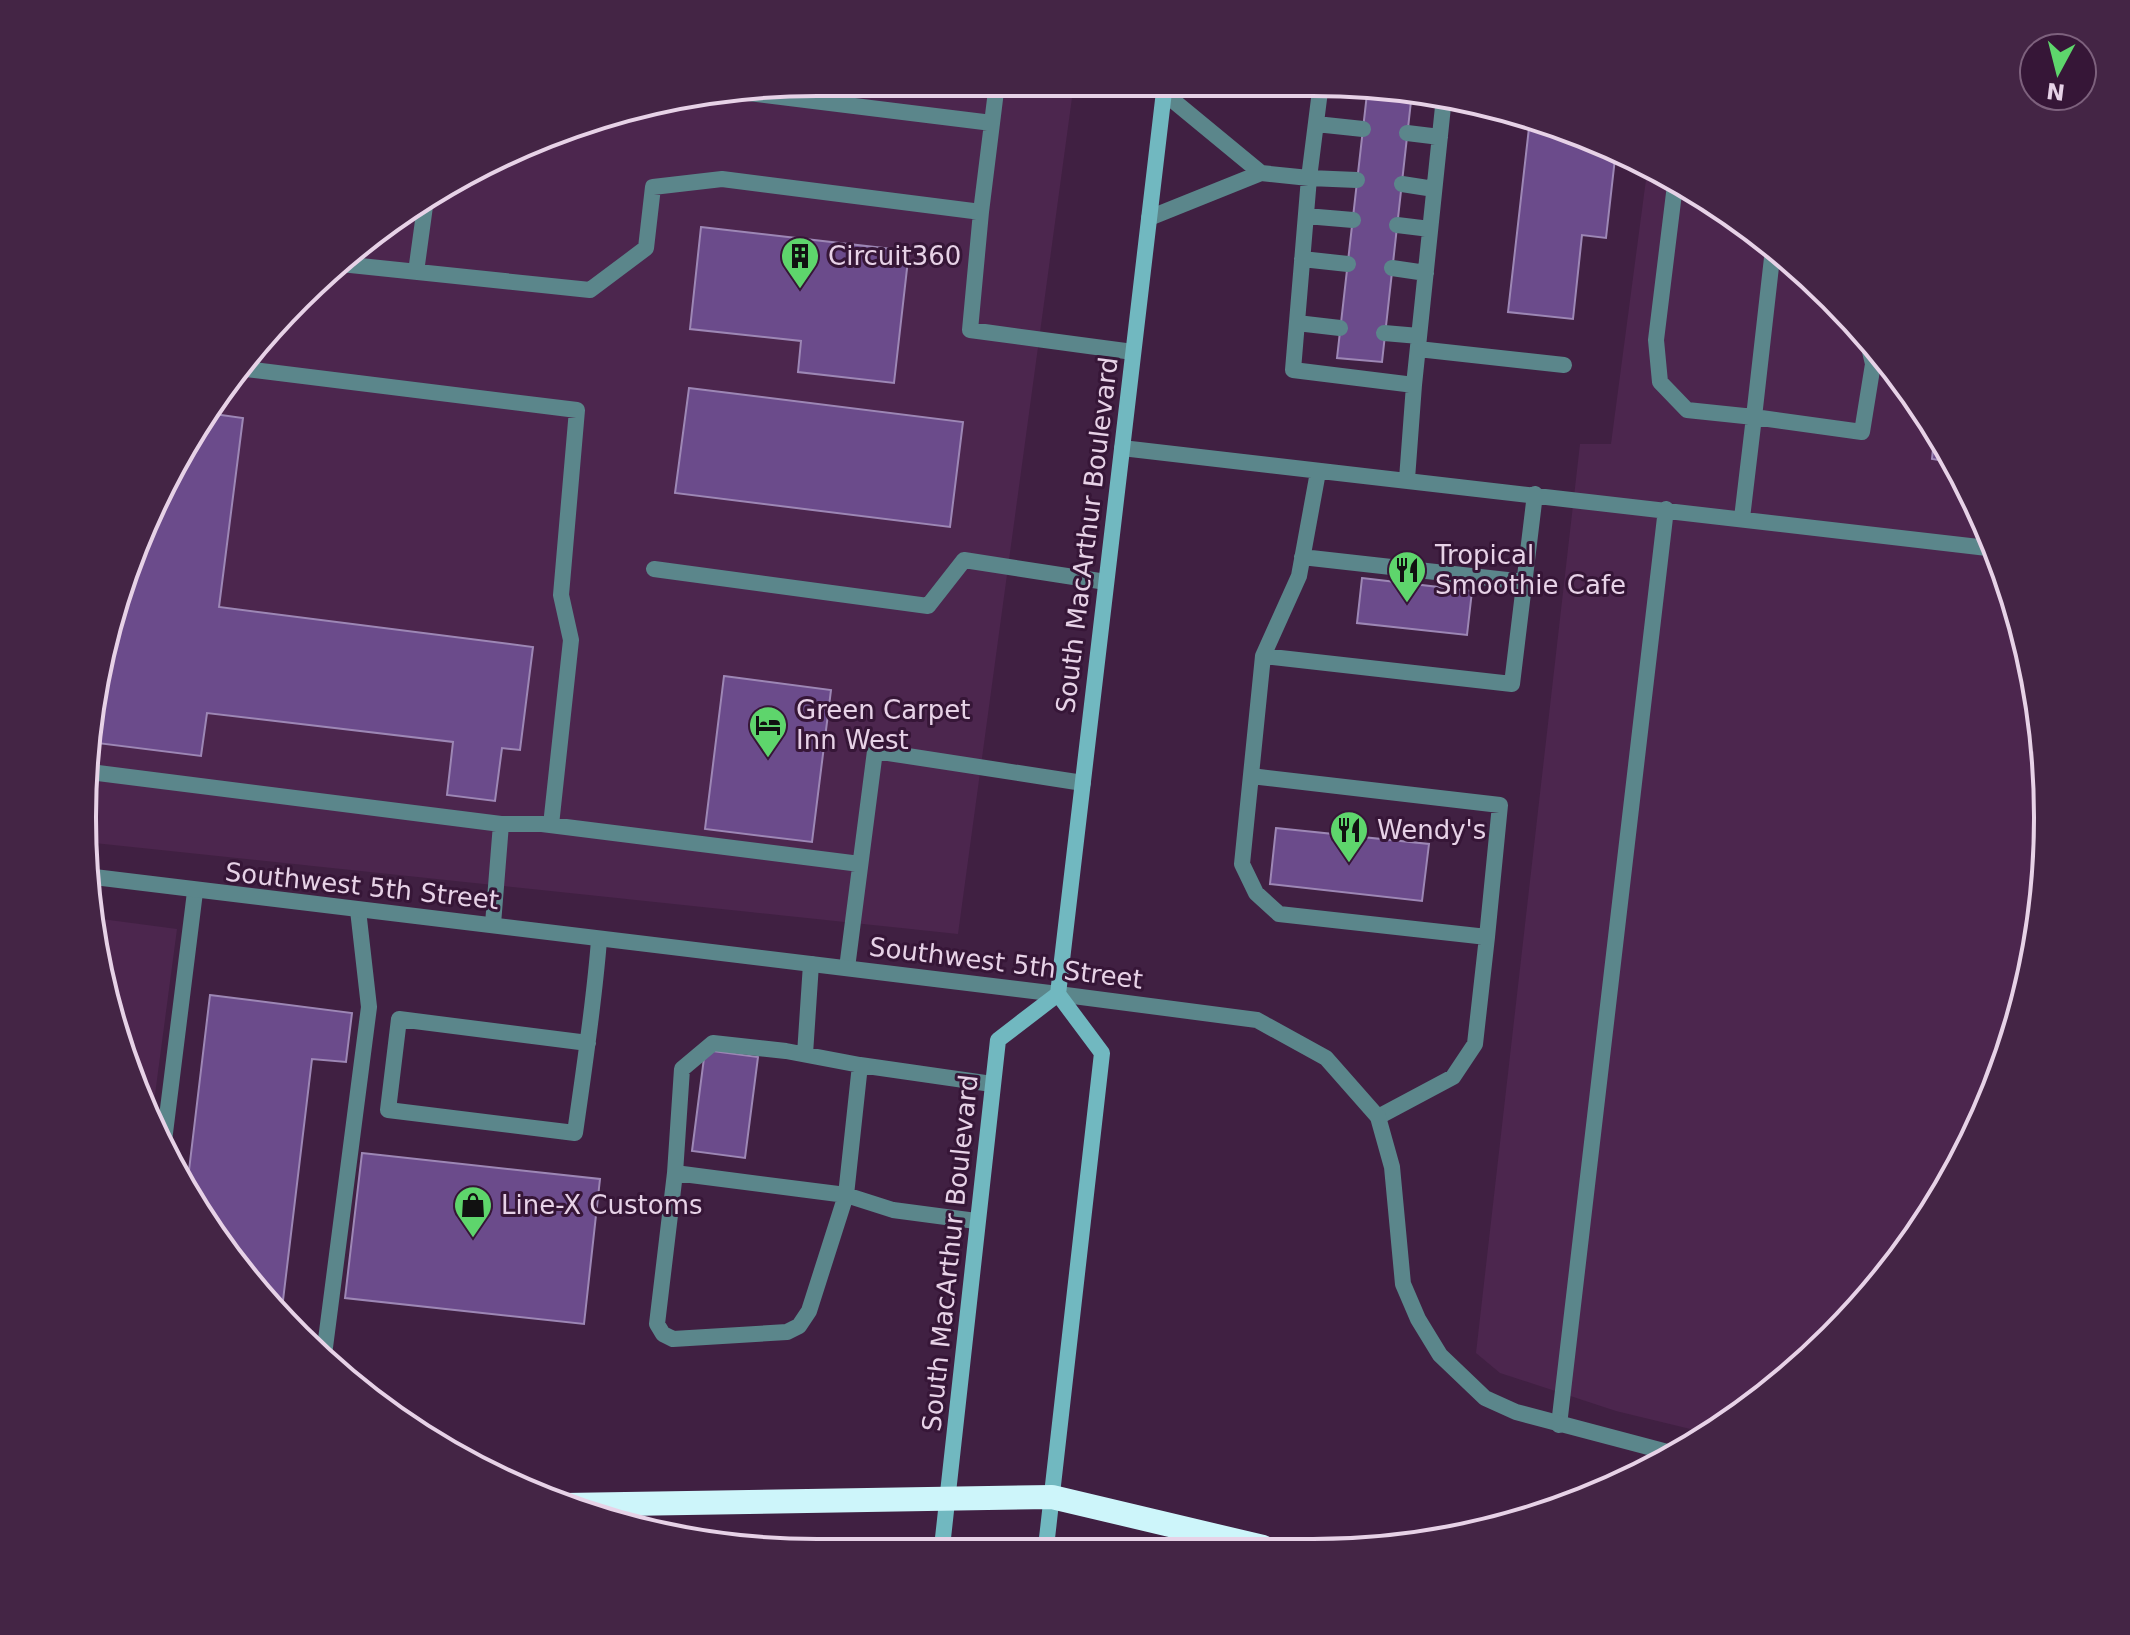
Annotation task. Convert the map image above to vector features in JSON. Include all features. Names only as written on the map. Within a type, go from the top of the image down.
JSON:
[{"type":"highway","points":[[598,1505],[1052,1497],[1229,1539]]},
{"type":"main road","name":"South MacArthur Boulevard","points":[[943,1539],[998,1040],[1058,994],[1164,96]]},
{"type":"main road","points":[[1047,1539],[1068,1325],[1102,1053],[1058,994]]},
{"type":"street","points":[[995,96],[970,330],[1133,352]]},
{"type":"street","points":[[1174,96],[1261,173]]},
{"type":"street","points":[[1319,96],[1309,178],[1293,370],[1414,385]]},
{"type":"street","points":[[785,97],[992,123]]},
{"type":"street","points":[[1407,479],[1443,108]]},
{"type":"street","points":[[1316,124],[1363,129]]},
{"type":"street","points":[[1407,133],[1440,137]]},
{"type":"street","points":[[1149,218],[1261,173],[1357,180]]},
{"type":"street","points":[[354,265],[590,290],[646,248],[653,187],[722,179],[981,212]]},
{"type":"street","points":[[1402,184],[1434,189]]},
{"type":"street","points":[[1674,194],[1656,340],[1660,382],[1687,410],[1862,432],[1873,363]]},
{"type":"street","points":[[416,272],[424,214]]},
{"type":"street","points":[[1306,216],[1353,220]]},
{"type":"street","points":[[1397,225],[1430,229]]},
{"type":"street","points":[[1302,259],[1348,264]]},
{"type":"street","points":[[1742,518],[1772,261]]},
{"type":"street","points":[[1392,268],[1426,273]]},
{"type":"street","points":[[1297,323],[1340,328]]},
{"type":"street","points":[[1384,333],[1418,343],[1564,365]]},
{"type":"street","points":[[252,370],[577,410],[561,595],[571,640],[551,825]]},
{"type":"street","points":[[1122,448],[1981,547]]},
{"type":"street","points":[[1318,472],[1299,576],[1263,656],[1242,864],[1256,893],[1279,914],[1487,937]]},
{"type":"street","points":[[1263,656],[1512,684],[1535,494]]},
{"type":"street","points":[[1559,1425],[1666,509]]},
{"type":"street","points":[[1302,557],[1525,582]]},
{"type":"street","points":[[654,569],[928,606],[964,560],[1106,582]]},
{"type":"street","points":[[847,968],[875,751],[1083,783]]},
{"type":"street","points":[[98,773],[501,824],[551,825],[860,864]]},
{"type":"street","points":[[1251,776],[1500,805],[1475,1044],[1453,1077],[1378,1117]]},
{"type":"street","points":[[493,924],[501,824]]},
{"type":"street","name":"Southwest 5th Street","points":[[99,878],[195,892],[493,924],[599,940],[1221,1013],[1257,1020],[1326,1058],[1378,1117],[1392,1167],[1403,1284],[1418,1319],[1440,1355],[1485,1398],[1516,1412],[1659,1450]]},
{"type":"street","points":[[166,1127],[195,892]]},
{"type":"street","points":[[325,1345],[369,1007],[358,910]]},
{"type":"street","points":[[588,1043],[399,1019],[388,1110],[575,1133],[588,1043],[599,940]]},
{"type":"street","points":[[805,1054],[811,964]]},
{"type":"street","points":[[860,1065],[846,1195],[809,1311],[799,1326],[787,1332],[673,1339],[663,1334],[657,1324],[675,1173],[682,1069],[713,1043],[805,1054],[992,1084]]},
{"type":"street","points":[[675,1173],[846,1195],[893,1210],[976,1221]]},
{"type":"shaded area","points":[[1072,96],[958,934],[97,843],[102,723],[110,677],[134,586],[170,498],[245,378],[307,307],[378,245],[498,170],[586,134],[677,110],[770,98]]},
{"type":"shaded area","points":[[1646,178],[1713,218],[1788,275],[1855,342],[1912,417],[1960,498],[1996,586],[2020,677],[2032,770],[2032,865],[2020,958],[1996,1049],[1960,1137],[1912,1218],[1855,1293],[1788,1360],[1752,1390],[1693,1430],[1616,1411],[1500,1373],[1476,1353],[1580,444],[1611,444]]},
{"type":"shaded area","points":[[103,919],[177,929],[154,1101],[121,1004]]},
{"type":"building","points":[[1366,99],[1411,103],[1382,362],[1337,358]]},
{"type":"building","points":[[1529,130],[1615,162],[1606,238],[1582,235],[1573,319],[1508,312]]},
{"type":"building","name":"Circuit360","points":[[701,227],[909,251],[894,383],[798,372],[801,341],[690,329]]},
{"type":"building","points":[[689,388],[963,422],[950,527],[675,493]]},
{"type":"building","points":[[220,415],[243,418],[219,607],[533,647],[520,750],[502,748],[495,801],[447,795],[453,742],[207,713],[201,756],[100,743],[110,677],[134,586],[170,498]]},
{"type":"building","points":[[1362,578],[1472,591],[1467,635],[1357,623]]},
{"type":"building","name":"Green Carpet Inn West","points":[[724,676],[831,690],[812,842],[705,829]]},
{"type":"building","name":"Wendy's","points":[[1276,828],[1429,844],[1422,901],[1270,884]]},
{"type":"building","points":[[210,995],[352,1013],[346,1062],[312,1059],[283,1302],[245,1257],[189,1171]]},
{"type":"building","points":[[705,1050],[758,1057],[745,1158],[692,1151]]},
{"type":"building","name":"Line-X Customs","points":[[362,1153],[600,1179],[584,1324],[345,1298]]},
{"type":"place","name":"Circuit360","points":[[800,290]]},
{"type":"place","name":"Tropical Smoothie Cafe","points":[[1407,604]]},
{"type":"place","name":"Green Carpet Inn West","points":[[768,759]]},
{"type":"place","name":"Wendy's","points":[[1349,864]]},
{"type":"place","name":"Line-X Customs","points":[[473,1239]]}]
